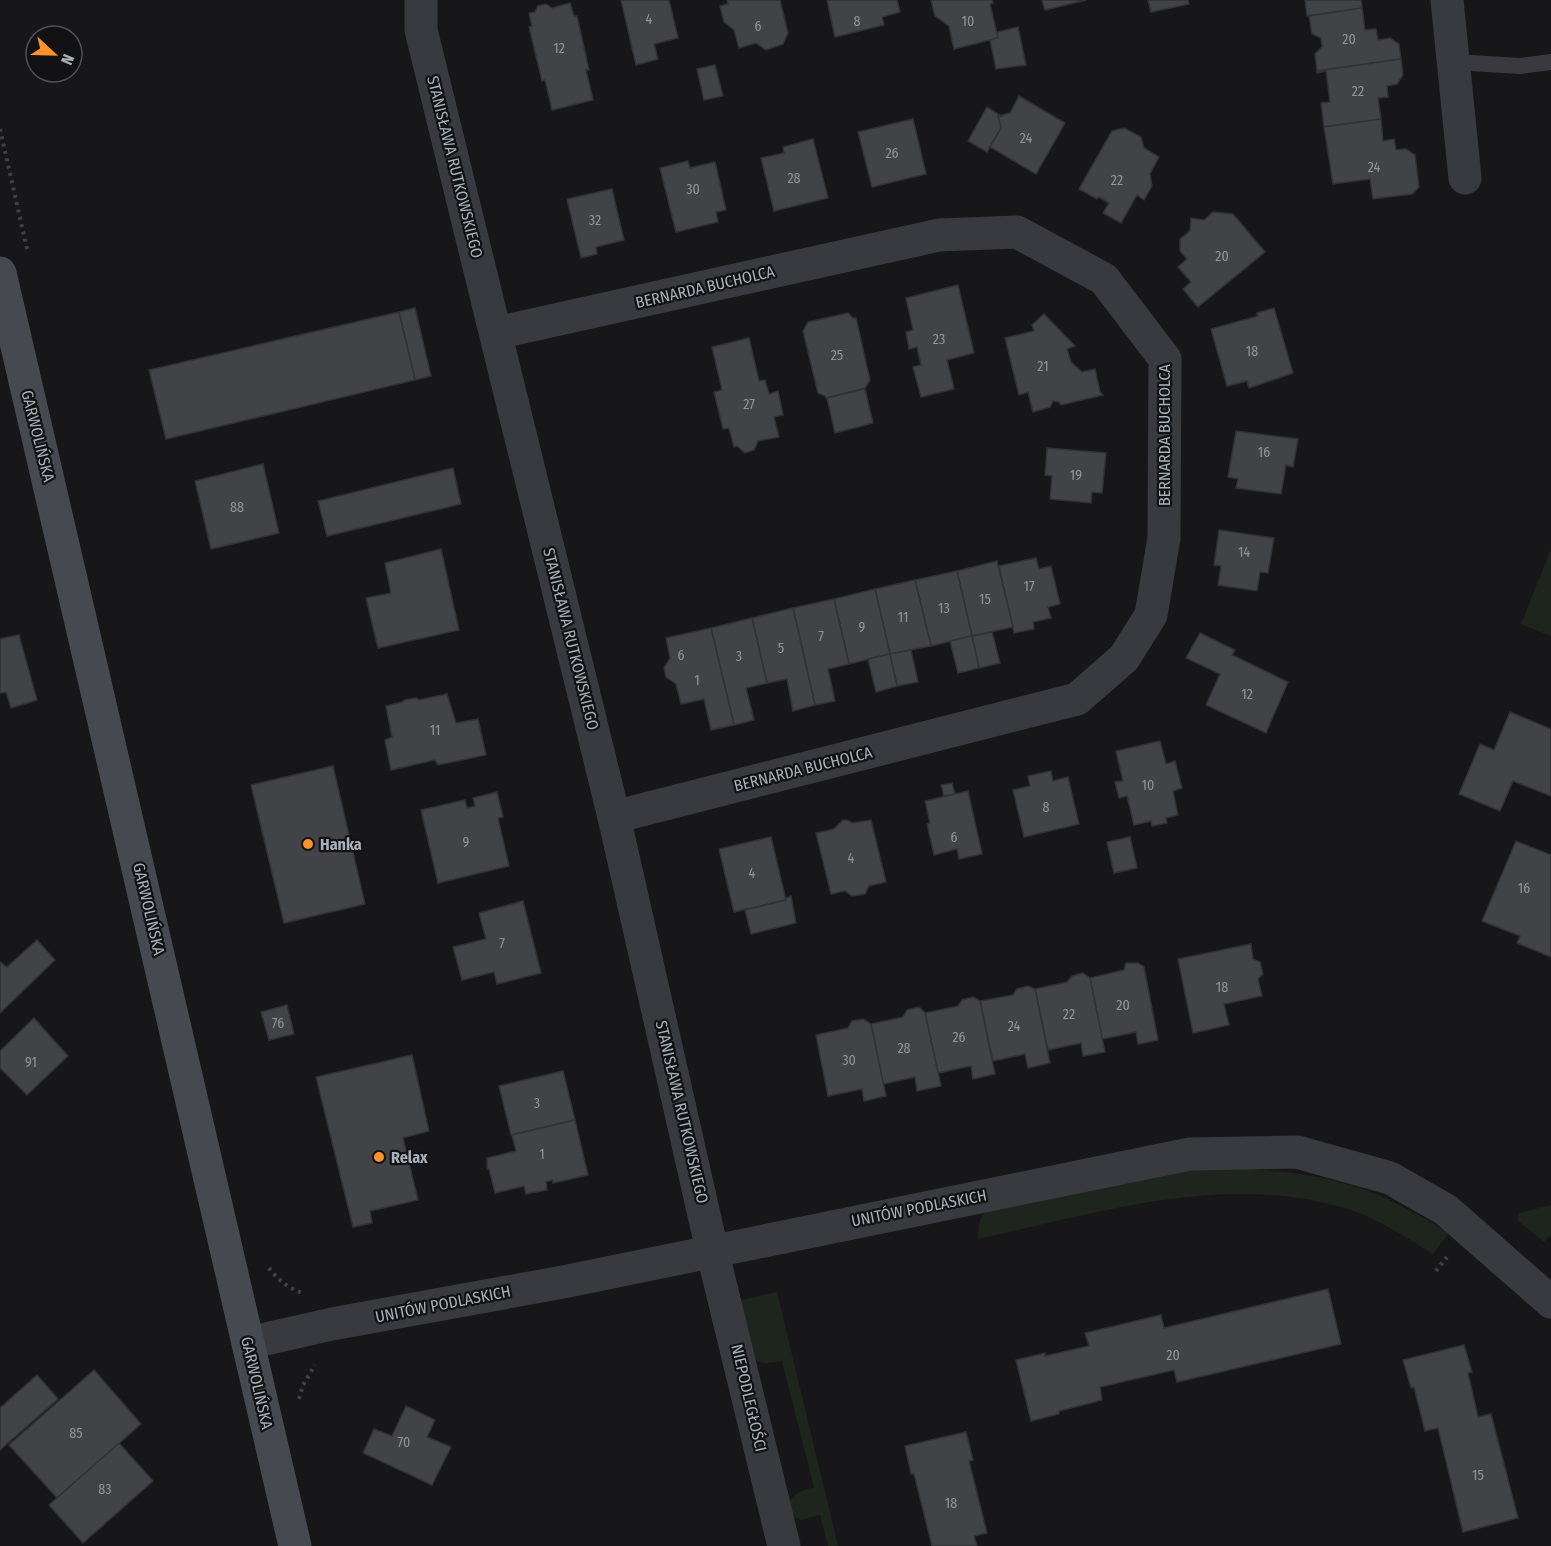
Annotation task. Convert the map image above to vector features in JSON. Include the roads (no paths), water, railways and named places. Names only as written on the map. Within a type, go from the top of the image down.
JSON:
[{"type":"main road","name":"GARWOLIŃSKA","points":[[0,273],[296,1546]]},
{"type":"street","points":[[1447,0],[1465,178]]},
{"type":"street","name":"STANISŁAWA RUTKOWSKIEGO","points":[[421,15],[614,817],[712,1250]]},
{"type":"street","name":"BERNARDA BUCHOLCA","points":[[496,333],[939,234],[1017,232],[1104,279],[1165,359],[1164,538],[1151,615],[1124,658],[1077,699],[614,817]]},
{"type":"street","name":"UNITÓW PODLASKICH","points":[[248,1343],[332,1324],[563,1282],[1190,1154],[1297,1152],[1390,1178],[1446,1210],[1549,1298]]},
{"type":"street","name":"NIEPODLEGŁOŚCI","points":[[712,1250],[784,1546]]},
{"type":"lane","points":[[1454,62],[1520,66],[1551,62]]},
{"type":"place","name":"Hanka","points":[[308,844]]},
{"type":"place","name":"Relax","points":[[379,1157]]}]
